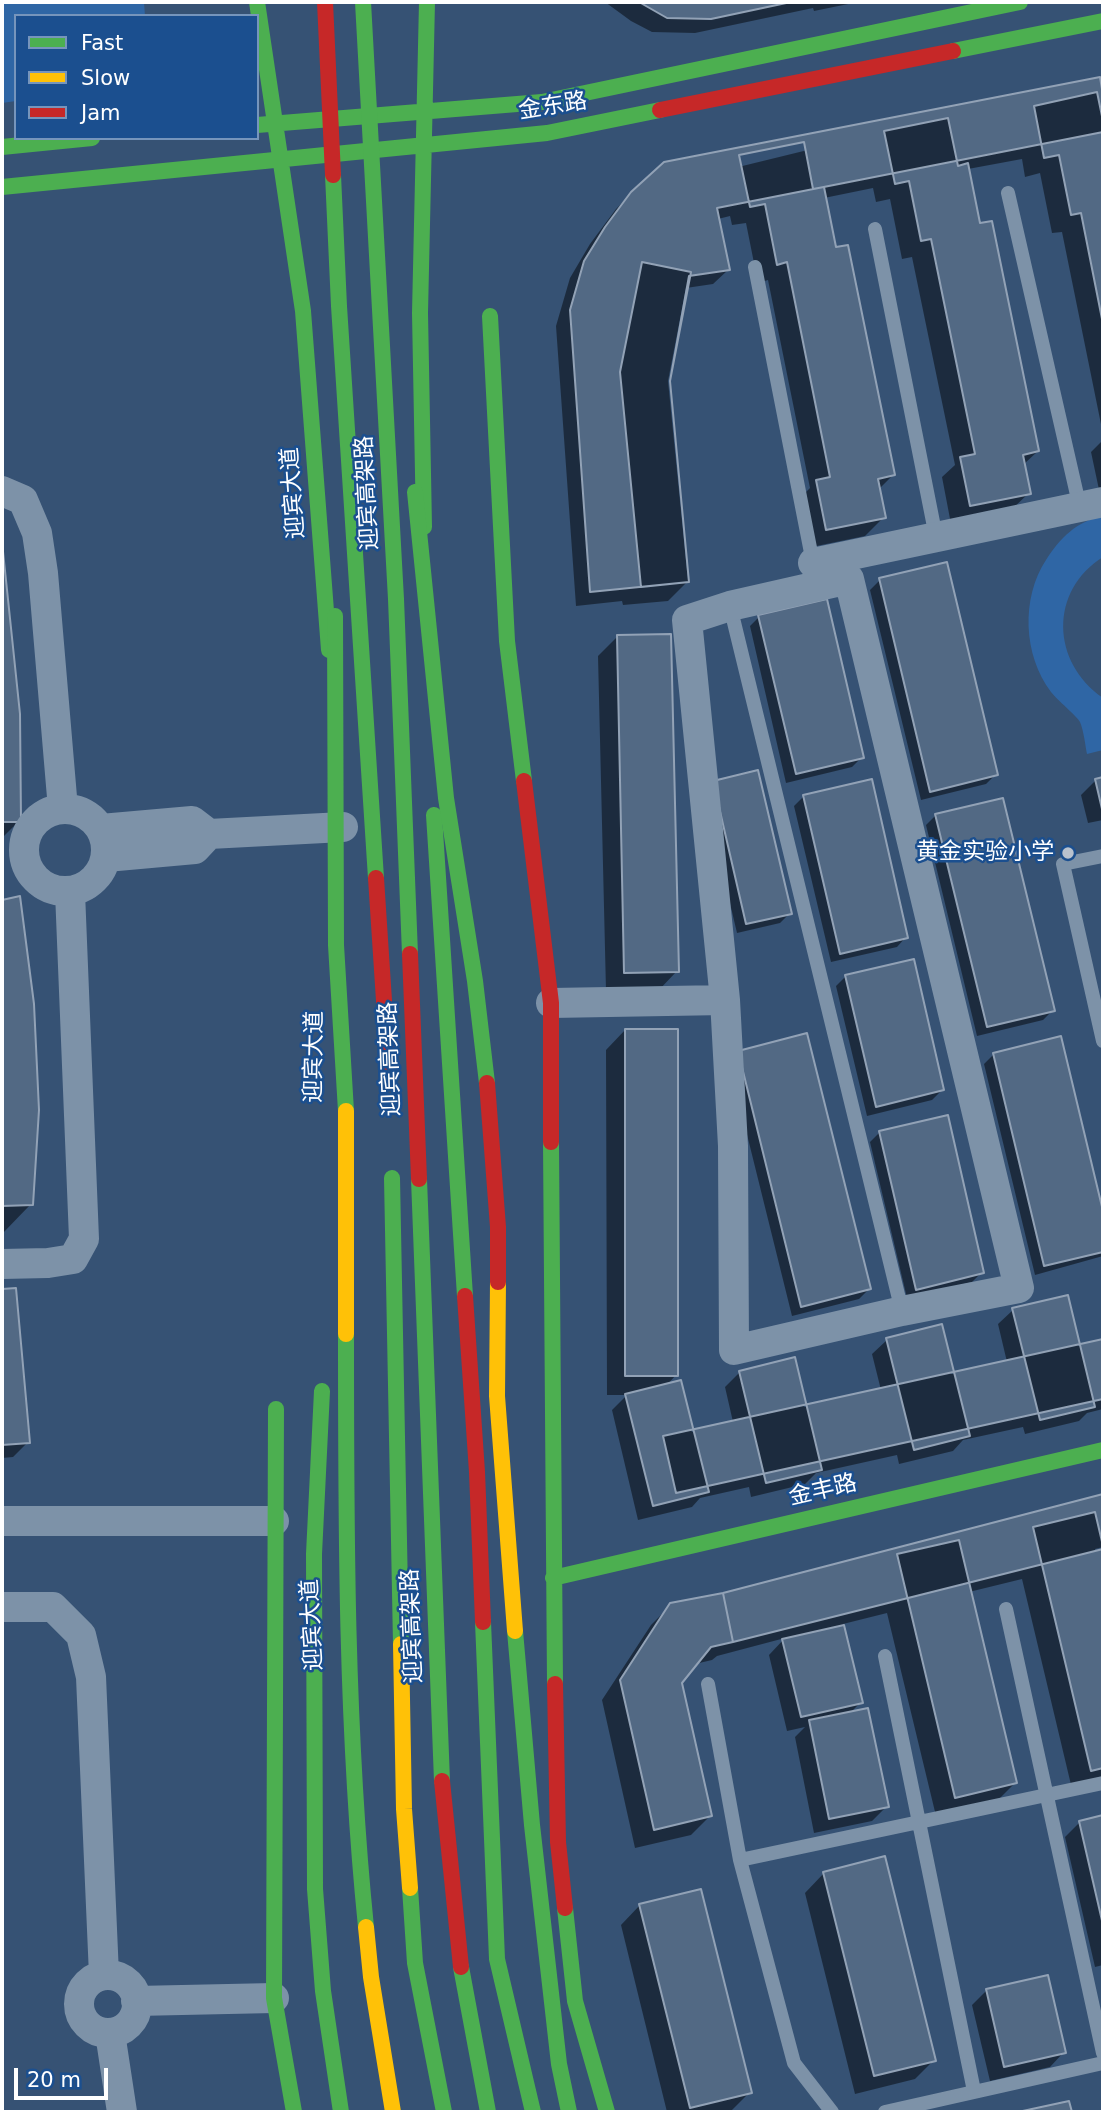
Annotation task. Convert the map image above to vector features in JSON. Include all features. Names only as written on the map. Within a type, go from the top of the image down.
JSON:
[{"type":"main road","name":"迎宾高架路","points":[[325,2],[339,306],[389,1075]]},
{"type":"main road","name":"迎宾高架路","points":[[363,2],[396,599],[443,1808],[458,1954],[488,2112]]},
{"type":"main road","points":[[427,2],[420,313],[429,740],[477,1472],[497,1959],[533,2112]]},
{"type":"main road","name":"金东路","points":[[259,125],[542,102],[1020,2]]},
{"type":"main road","name":"迎宾大道","points":[[259,15],[303,311],[343,827],[329,1471],[345,1829],[360,1976],[394,2112]]},
{"type":"main road","name":"金东路","points":[[2,187],[547,133],[1103,21]]},
{"type":"main road","points":[[372,139],[399,357]]},
{"type":"main road","points":[[2,147],[72,140]]},
{"type":"main road","points":[[339,306],[334,709],[336,945],[346,1103],[346,1592],[356,1815],[371,1977],[394,2112]]},
{"type":"main road","points":[[490,316],[507,641],[551,1003],[553,1578],[558,1842],[575,2001],[607,2112]]},
{"type":"main road","points":[[406,412],[446,799],[475,981],[487,1086],[498,1227],[497,1396],[514,1620],[532,1825],[559,2064],[569,2112]]},
{"type":"main road","points":[[330,1295],[346,1103]]},
{"type":"main road","name":"迎宾高架路","points":[[392,1157],[404,1809],[415,1964],[444,2112]]},
{"type":"main road","points":[[322,1377],[314,1554],[315,1889],[323,1992],[341,2112]]},
{"type":"main road","points":[[276,1409],[274,1998],[294,2112]]},
{"type":"main road","name":"金丰路","points":[[553,1578],[1103,1450]]},
{"type":"street","points":[[2,491],[23,500],[37,533],[64,809]]},
{"type":"street","points":[[813,563],[1091,505]]},
{"type":"street","points":[[849,579],[1019,1288],[902,1311],[734,1350],[733,1146],[725,1000],[687,620],[730,606],[849,579]]},
{"type":"street","points":[[64,809],[85,814],[103,843],[102,870],[94,881],[70,892],[59,892],[39,882],[26,863],[24,850],[31,826],[51,811],[64,809]]},
{"type":"street","points":[[103,843],[192,821],[209,834],[343,827]]},
{"type":"street","points":[[2,1264],[48,1263],[73,1259],[84,1239],[70,892]]},
{"type":"street","points":[[551,1003],[725,1000]]},
{"type":"street","points":[[2,1521],[274,1521]]},
{"type":"street","points":[[2,1607],[53,1608],[81,1635],[91,1678],[104,1975]]},
{"type":"street","points":[[104,1975],[115,1976],[124,1981],[132,1989],[136,2001],[130,2023],[121,2030],[110,2033],[98,2032],[88,2025],[81,2016],[79,2004],[86,1984],[104,1975]]},
{"type":"street","points":[[136,2001],[274,1998]]},
{"type":"street","points":[[110,2033],[122,2112]]},
{"type":"lane","points":[[1008,193],[1091,505]]},
{"type":"lane","points":[[875,229],[936,537]]},
{"type":"lane","points":[[755,267],[813,563]]},
{"type":"lane","points":[[730,606],[902,1311]]},
{"type":"lane","points":[[1103,856],[1063,864],[1103,1041]]},
{"type":"lane","points":[[1006,1609],[1103,2053]]},
{"type":"lane","points":[[885,1656],[974,2091]]},
{"type":"lane","points":[[708,1684],[740,1860],[794,2063],[832,2112]]},
{"type":"lane","points":[[740,1860],[1103,1783]]},
{"type":"lane","points":[[885,2112],[1103,2063]]},
{"type":"shaded area","points":[[2,2],[144,2],[145,14],[14,14],[14,101],[2,103]]},
{"type":"shaded area","points":[[1103,516],[1103,557],[1085,571],[1073,588],[1063,627],[1073,666],[1086,683],[1103,698],[1103,750],[1087,754],[1080,722],[1051,692],[1035,661],[1029,609],[1038,575],[1057,545],[1077,526]]},
{"type":"building","points":[[639,2],[791,2],[711,19],[667,18]]},
{"type":"building","points":[[1100,77],[1103,132],[717,208],[730,270],[689,276],[670,381],[689,582],[590,592],[570,310],[584,261],[631,192],[664,162]]},
{"type":"building","points":[[1097,92],[1103,121],[1103,324],[1081,213],[1071,215],[1059,155],[1044,158],[1034,106]]},
{"type":"building","points":[[948,118],[958,166],[968,163],[980,223],[992,221],[1039,451],[1023,455],[1031,494],[970,506],[960,457],[975,454],[931,239],[921,241],[909,181],[895,184],[884,131]]},
{"type":"building","points":[[804,142],[813,189],[824,187],[836,247],[848,245],[895,475],[878,479],[886,518],[826,530],[816,480],[830,477],[787,262],[777,265],[765,204],[750,207],[739,155]]},
{"type":"building","points":[[642,262],[691,272],[670,381],[689,582],[641,587],[620,372]]},
{"type":"building","points":[[2,542],[20,714],[21,822],[2,822]]},
{"type":"building","points":[[947,562],[998,775],[930,792],[879,578]]},
{"type":"building","points":[[827,599],[864,758],[796,774],[758,615]]},
{"type":"building","points":[[671,634],[679,972],[624,973],[617,635]]},
{"type":"building","points":[[758,770],[792,914],[746,924],[713,781]]},
{"type":"building","points":[[1103,777],[1103,809],[1102,809],[1095,779]]},
{"type":"building","points":[[872,779],[908,938],[840,954],[803,795]]},
{"type":"building","points":[[1003,798],[1055,1011],[987,1027],[935,814]]},
{"type":"building","points":[[20,896],[34,1004],[39,1110],[33,1205],[2,1206],[2,900]]},
{"type":"building","points":[[914,959],[944,1090],[876,1107],[845,975]]},
{"type":"building","points":[[625,1029],[678,1029],[678,1376],[625,1376]]},
{"type":"building","points":[[807,1033],[871,1289],[801,1307],[738,1051]]},
{"type":"building","points":[[1061,1036],[1103,1211],[1103,1252],[1044,1266],[993,1053]]},
{"type":"building","points":[[948,1115],[984,1273],[916,1290],[879,1131]]},
{"type":"building","points":[[16,1288],[30,1443],[2,1445],[2,1289]]},
{"type":"building","points":[[1068,1295],[1095,1407],[1040,1420],[1012,1308]]},
{"type":"building","points":[[942,1324],[970,1436],[914,1450],[886,1338]]},
{"type":"building","points":[[1103,1339],[1103,1399],[676,1493],[663,1436]]},
{"type":"building","points":[[795,1357],[822,1470],[766,1483],[739,1371]]},
{"type":"building","points":[[681,1380],[709,1492],[653,1506],[625,1394]]},
{"type":"building","points":[[1103,1494],[1103,1549],[733,1642],[723,1593]]},
{"type":"building","points":[[1095,1512],[1103,1546],[1103,1768],[1091,1771],[1033,1527]]},
{"type":"building","points":[[959,1540],[1017,1783],[955,1798],[897,1554]]},
{"type":"building","points":[[723,1593],[733,1642],[711,1647],[682,1683],[712,1816],[654,1830],[620,1680],[670,1603]]},
{"type":"building","points":[[844,1625],[863,1703],[801,1717],[782,1639]]},
{"type":"building","points":[[868,1708],[889,1807],[829,1819],[809,1720]]},
{"type":"building","points":[[1103,1815],[1103,1925],[1079,1821]]},
{"type":"building","points":[[885,1856],[936,2061],[874,2076],[823,1872]]},
{"type":"building","points":[[701,1889],[752,2093],[690,2108],[639,1904]]},
{"type":"building","points":[[1048,1975],[1066,2053],[1004,2067],[986,1989]]},
{"type":"building","points":[[1069,2101],[1072,2112],[1018,2112]]},
{"type":"traffic: fast","points":[[257,2],[259,14]]},
{"type":"traffic: fast","points":[[363,2],[396,599],[410,954]]},
{"type":"traffic: fast","points":[[424,527],[420,313],[427,2]]},
{"type":"traffic: fast","points":[[259,125],[542,102],[1020,2]]},
{"type":"traffic: fast","points":[[259,15],[303,311],[329,650]]},
{"type":"traffic: fast","points":[[953,51],[1103,21]]},
{"type":"traffic: fast","points":[[2,187],[547,133],[660,110]]},
{"type":"traffic: fast","points":[[2,147],[72,140]]},
{"type":"traffic: fast","points":[[333,175],[376,878]]},
{"type":"traffic: fast","points":[[490,316],[507,641],[524,781]]},
{"type":"traffic: fast","points":[[415,492],[446,798],[475,981],[487,1083]]},
{"type":"traffic: fast","points":[[335,616],[336,945],[346,1111]]},
{"type":"traffic: fast","points":[[434,815],[465,1296]]},
{"type":"traffic: fast","points":[[551,1142],[555,1684]]},
{"type":"traffic: fast","points":[[392,1178],[401,1644]]},
{"type":"traffic: fast","points":[[419,1179],[442,1781]]},
{"type":"traffic: fast","points":[[346,1334],[351,1705],[366,1927]]},
{"type":"traffic: fast","points":[[322,1391],[314,1554],[315,1889],[323,1991],[341,2112]]},
{"type":"traffic: fast","points":[[276,1409],[274,1998],[294,2112]]},
{"type":"traffic: fast","points":[[553,1578],[1103,1450]]},
{"type":"traffic: fast","points":[[483,1622],[497,1959],[533,2112]]},
{"type":"traffic: fast","points":[[515,1631],[532,1825],[559,2064],[569,2112]]},
{"type":"traffic: fast","points":[[410,1888],[415,1963],[444,2112]]},
{"type":"traffic: fast","points":[[565,1908],[575,2001],[607,2112]]},
{"type":"traffic: fast","points":[[461,1967],[488,2112]]},
{"type":"traffic: jam","points":[[325,2],[333,175]]},
{"type":"traffic: jam","points":[[660,110],[953,51]]},
{"type":"traffic: jam","points":[[524,781],[551,1003],[551,1142]]},
{"type":"traffic: jam","points":[[376,878],[388,1062]]},
{"type":"traffic: jam","points":[[410,954],[419,1179]]},
{"type":"traffic: jam","points":[[487,1083],[498,1227],[498,1282]]},
{"type":"traffic: jam","points":[[465,1296],[477,1472],[483,1622]]},
{"type":"traffic: jam","points":[[555,1684],[558,1842],[565,1908]]},
{"type":"traffic: jam","points":[[442,1781],[461,1967]]},
{"type":"traffic: slow","points":[[346,1111],[346,1334]]},
{"type":"traffic: slow","points":[[498,1282],[497,1396],[515,1631]]},
{"type":"traffic: slow","points":[[401,1644],[404,1809],[410,1888]]},
{"type":"traffic: slow","points":[[366,1927],[371,1977],[393,2112]]},
{"type":"place","name":"黄金实验小学","points":[[1068,853]]}]
